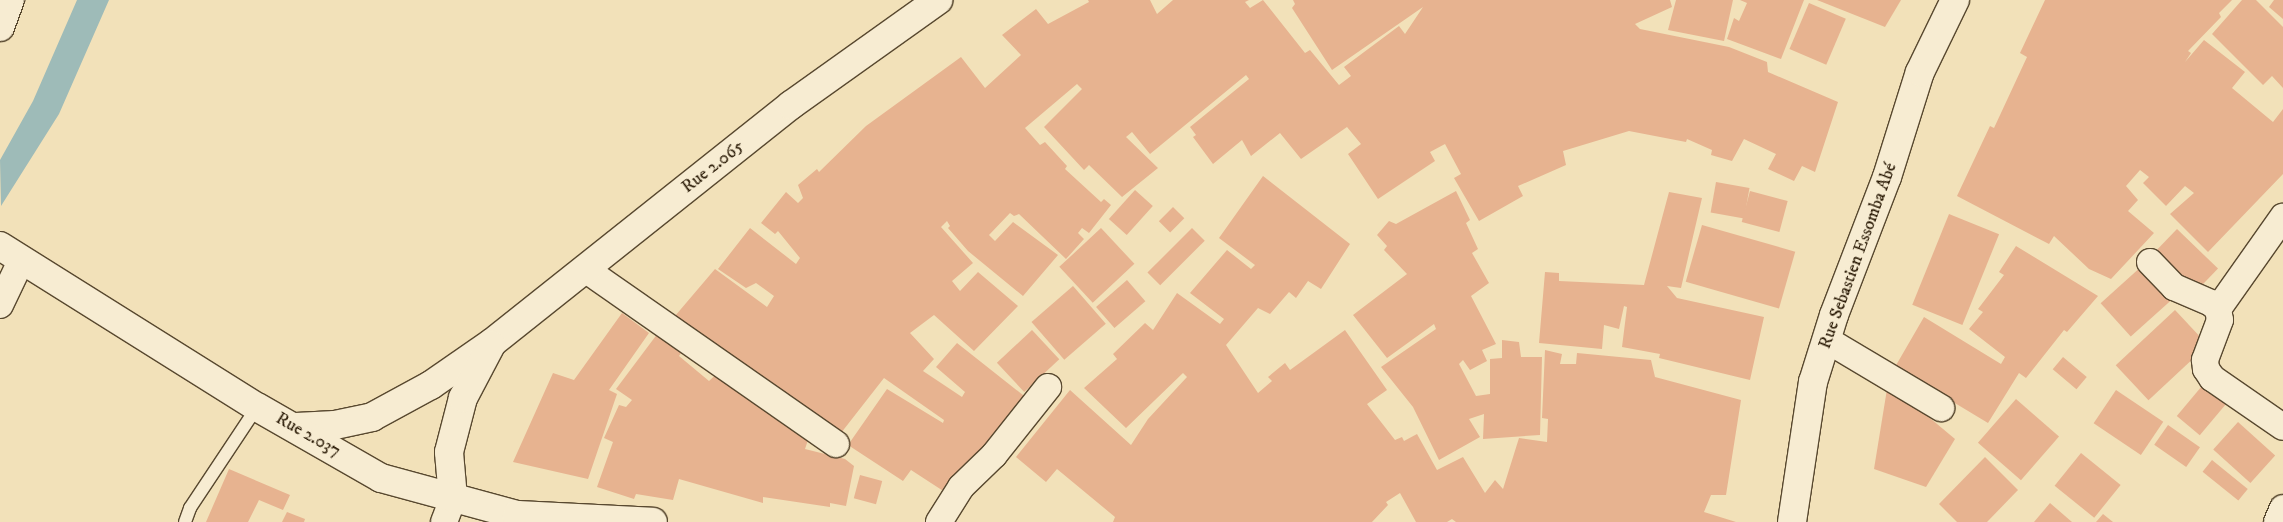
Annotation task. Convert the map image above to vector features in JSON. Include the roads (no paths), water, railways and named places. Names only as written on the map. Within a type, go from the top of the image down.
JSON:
[{"type":"main road","points":[[0,28],[10,0]]},
{"type":"main road","name":"Rue 2.065","points":[[296,427],[335,424],[372,417],[431,385],[493,342],[791,105],[938,0]]},
{"type":"main road","name":"Rue Sebastien Essomba Abé","points":[[1792,522],[1813,382],[1887,177],[1920,72],[1955,0]]},
{"type":"main road","name":"Rue 2.037","points":[[10,254],[257,407],[296,427],[381,478],[449,510],[653,522]]},
{"type":"main road","name":"Rue 2.065","points":[[449,510],[449,452],[463,398],[493,342]]},
{"type":"street","points":[[2218,309],[2283,217]]},
{"type":"street","points":[[0,305],[10,254]]},
{"type":"street","points":[[2150,262],[2174,287],[2210,303],[2218,309],[2220,320],[2205,360],[2206,369],[2212,378],[2283,427]]},
{"type":"street","points":[[585,269],[836,444]]},
{"type":"street","points":[[1827,340],[1941,408]]},
{"type":"street","points":[[938,522],[961,487],[994,456],[1048,387]]},
{"type":"street","points":[[2277,522],[2283,508]]},
{"type":"lane","points":[[185,522],[190,508],[257,407]]},
{"type":"water","points":[[77,0],[109,0],[59,114],[1,206],[0,160],[33,101]]}]
